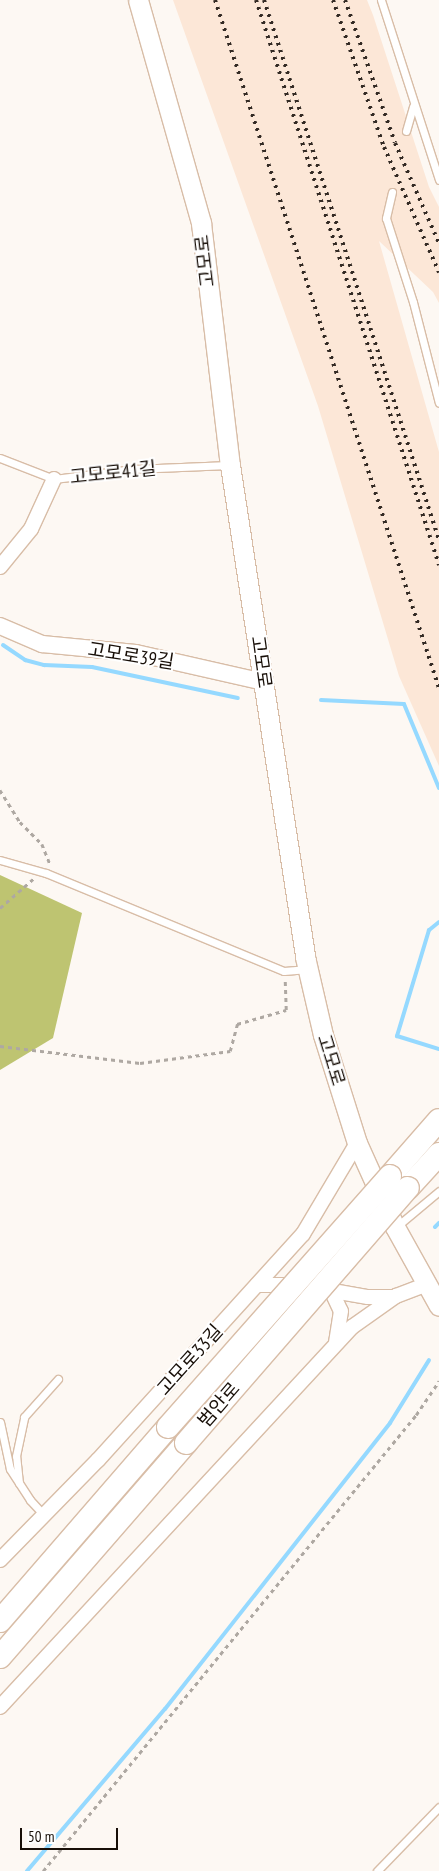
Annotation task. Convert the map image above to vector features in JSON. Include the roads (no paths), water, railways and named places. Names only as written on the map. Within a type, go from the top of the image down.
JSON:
[{"type":"highway","name":"범안로","points":[[0,1621],[439,1120]]},
{"type":"highway","name":"범안로","points":[[0,1657],[439,1154]]},
{"type":"main road","name":"고모로","points":[[138,0],[201,223],[230,464],[308,969],[323,1035],[357,1143],[395,1227],[439,1306]]},
{"type":"street","points":[[0,564],[31,528],[54,479]]},
{"type":"street","name":"고모로39길","points":[[0,626],[42,644],[136,653],[264,682]]},
{"type":"street","name":"고모로33길","points":[[0,1560],[258,1285],[303,1234],[357,1143]]},
{"type":"street","points":[[0,1707],[336,1343],[364,1317],[396,1296],[427,1284]]},
{"type":"street","points":[[258,1285],[299,1285],[368,1297],[396,1296]]},
{"type":"street","points":[[330,1290],[341,1310],[336,1343]]},
{"type":"lane","points":[[380,0],[413,106],[439,180]]},
{"type":"lane","points":[[406,131],[413,106]]},
{"type":"lane","points":[[392,192],[386,218],[413,302],[439,402]]},
{"type":"lane","name":"고모로41길","points":[[0,458],[54,479],[133,469],[230,464]]},
{"type":"lane","points":[[0,860],[41,872],[284,971],[308,969]]},
{"type":"lane","points":[[395,1227],[439,1191]]},
{"type":"lane","points":[[19,1483],[16,1456],[24,1417],[58,1379]]},
{"type":"lane","points":[[0,1422],[10,1469],[44,1515]]},
{"type":"lane","points":[[377,1871],[439,1807]]},
{"type":"waterway","points":[[3,645],[25,660],[44,665],[92,667],[238,698]]},
{"type":"waterway","points":[[321,700],[404,704],[439,788]]},
{"type":"waterway","points":[[439,922],[429,930],[397,1036],[439,1049]]},
{"type":"waterway","points":[[435,1227],[439,1223]]},
{"type":"waterway","points":[[27,1871],[165,1709],[390,1423],[429,1360]]},
{"type":"railway","points":[[215,0],[439,688]]},
{"type":"railway","points":[[256,0],[439,565]]},
{"type":"railway","points":[[264,0],[439,540]]},
{"type":"railway","points":[[333,0],[384,147],[439,272]]},
{"type":"railway","points":[[345,0],[395,143],[439,243]]}]
